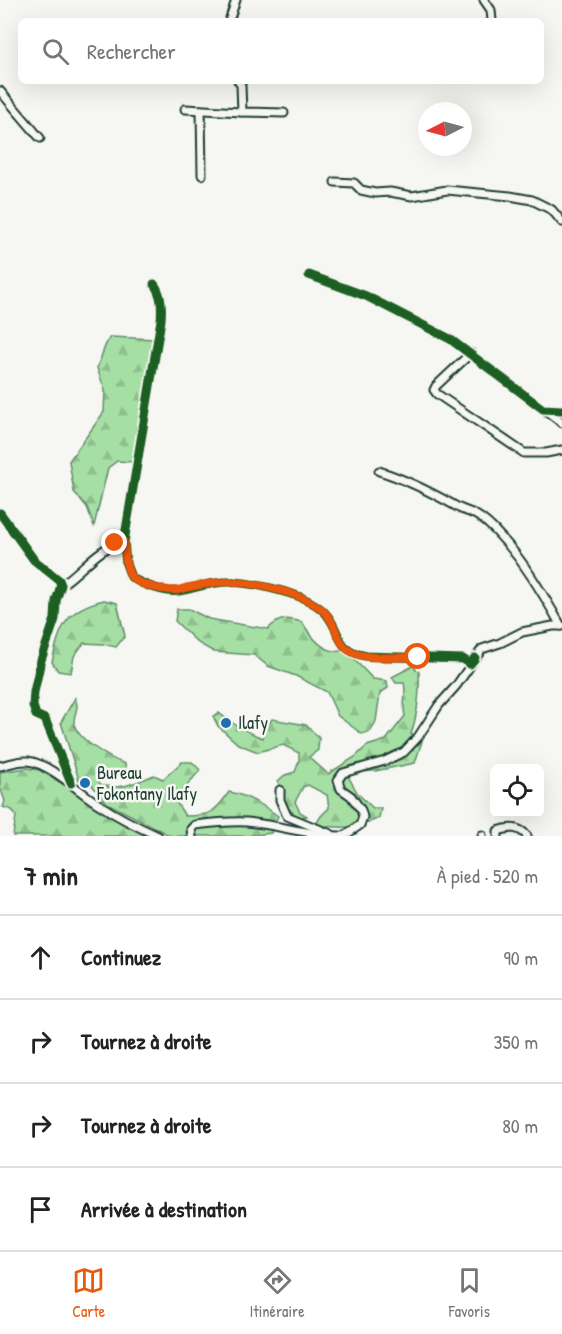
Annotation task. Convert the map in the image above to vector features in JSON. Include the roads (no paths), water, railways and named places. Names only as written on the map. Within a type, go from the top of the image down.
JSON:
[{"type":"street","points":[[230,18],[236,0]]},
{"type":"street","points":[[484,0],[491,18]]},
{"type":"street","points":[[240,84],[242,112]]},
{"type":"street","points":[[0,91],[40,138]]},
{"type":"street","points":[[185,110],[284,113]]},
{"type":"street","points":[[201,110],[202,175]]},
{"type":"street","points":[[335,182],[354,183],[361,190],[375,193],[390,192],[412,196],[447,190],[510,196],[532,200],[552,210],[562,222]]},
{"type":"street","points":[[309,275],[366,296],[450,339],[562,423]]},
{"type":"street","points":[[154,284],[159,290],[162,306],[161,326],[124,542],[126,564],[131,577],[156,588],[178,591],[229,582],[270,588],[313,602],[328,616],[340,641],[352,653],[366,656],[463,659],[470,664],[482,649],[522,632],[561,626],[514,552],[501,536],[477,515],[461,509],[433,492],[379,471]]},
{"type":"street","points":[[471,353],[436,386],[434,390],[437,394],[524,453],[562,450]]},
{"type":"street","points":[[543,409],[562,410]]},
{"type":"street","points":[[0,513],[34,560],[59,580],[61,585]]},
{"type":"street","points":[[71,783],[45,719],[36,715],[33,706],[41,660],[55,619],[56,601],[61,585],[75,576],[111,544],[124,542]]},
{"type":"street","points":[[192,836],[191,829],[195,825],[229,822],[245,822],[320,835],[344,836],[354,833],[363,817],[361,810],[351,796],[341,789],[338,780],[343,773],[385,761],[404,752],[418,737],[475,658]]},
{"type":"street","points":[[0,766],[26,761],[39,764],[71,783],[99,805],[158,836]]},
{"type":"street","points":[[280,790],[280,800],[287,816],[336,836]]},
{"type":"street","points":[[498,836],[498,831],[515,828],[527,836]]},
{"type":"place","name":"Ilafy","points":[[226,723]]},
{"type":"place","name":"Bureau Fokontany Ilafy","points":[[85,783]]}]
